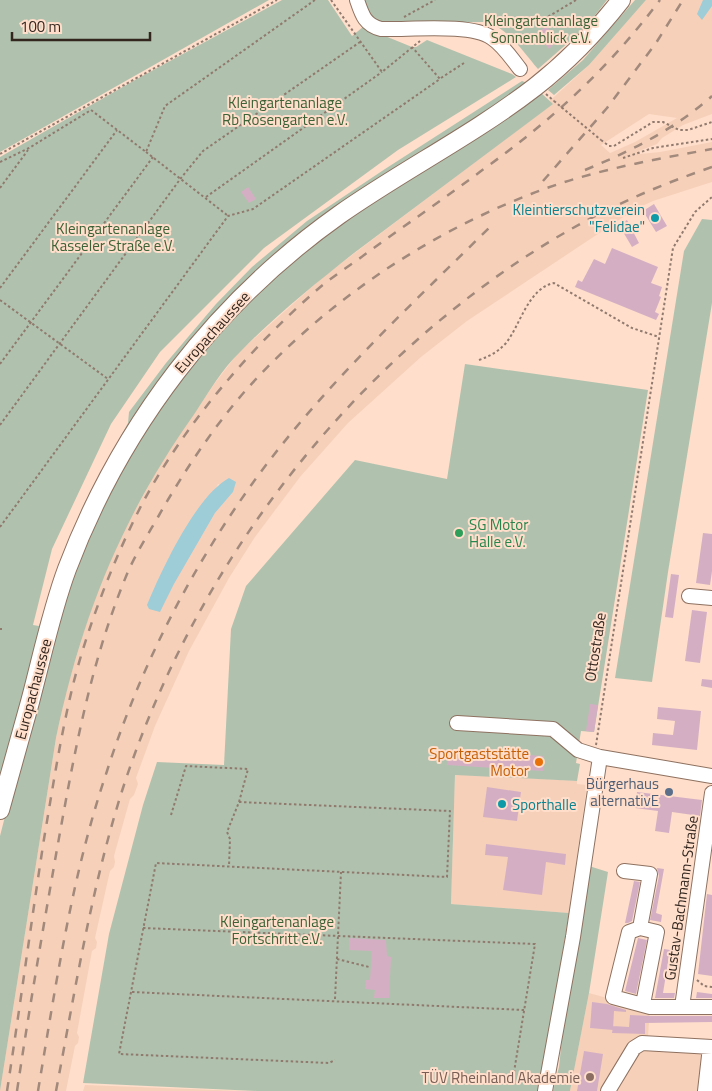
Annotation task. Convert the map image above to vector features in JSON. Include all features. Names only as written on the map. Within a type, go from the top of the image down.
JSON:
[{"type":"main road","name":"Europachaussee","points":[[0,810],[52,615],[77,544],[114,467],[141,420],[172,376],[227,311],[289,253],[355,204],[487,120],[533,88],[578,48],[621,0]]},
{"type":"street","points":[[357,0],[366,22],[373,27],[482,32],[494,39],[520,69]]},
{"type":"street","points":[[689,596],[712,598]]},
{"type":"street","points":[[457,723],[553,729],[578,750],[600,756],[712,776]]},
{"type":"street","points":[[545,1091],[572,937],[600,756]]},
{"type":"street","name":"Gustav-Bachmann-Straße","points":[[682,1007],[712,793]]},
{"type":"street","points":[[624,871],[650,874],[640,928]]},
{"type":"street","points":[[647,1006],[657,932],[640,928],[629,932],[613,997],[647,1006],[712,1007]]},
{"type":"street","points":[[608,1091],[634,1048],[642,1043],[711,1047],[705,1091]]},
{"type":"path","points":[[0,154],[276,0]]},
{"type":"path","points":[[146,152],[165,106],[316,0]]},
{"type":"path","points":[[331,0],[382,72]]},
{"type":"path","points":[[390,29],[394,23],[435,0]]},
{"type":"path","points":[[531,27],[576,0]]},
{"type":"path","points":[[0,425],[181,178],[203,151],[360,42]]},
{"type":"path","points":[[206,197],[382,72],[412,47],[440,79]]},
{"type":"path","points":[[0,527],[228,216],[254,209],[464,63]]},
{"type":"path","points":[[554,101],[609,146],[614,146],[653,122],[663,122],[680,130],[688,130],[712,122]]},
{"type":"path","points":[[0,162],[29,148],[91,110],[206,197],[228,216]]},
{"type":"path","points":[[0,288],[117,130]]},
{"type":"path","points":[[623,158],[653,148],[712,139]]},
{"type":"path","points":[[0,188],[29,148]]},
{"type":"path","points":[[0,364],[153,157]]},
{"type":"path","name":"Ottostraße","points":[[600,756],[596,747],[672,248],[695,212],[712,198]]},
{"type":"path","points":[[479,360],[489,356],[505,344],[530,300],[546,286],[554,283],[632,328],[659,337]]},
{"type":"path","points":[[0,300],[108,379]]},
{"type":"path","points":[[171,816],[186,766],[248,769],[239,802],[227,832],[230,839],[229,866]]},
{"type":"path","points":[[239,802],[450,811],[447,877],[156,863],[119,1054],[329,1063],[335,1060]]},
{"type":"path","points":[[335,1000],[341,872]]},
{"type":"path","points":[[144,928],[535,944],[514,1072]]},
{"type":"path","points":[[337,959],[369,967]]},
{"type":"path","points":[[687,971],[704,986],[712,987]]},
{"type":"path","points":[[132,992],[524,1010]]},
{"type":"shaded area","points":[[646,0],[712,0],[712,114],[683,125],[662,138],[657,144],[639,151],[640,154],[660,152],[712,142],[712,182],[653,201],[634,210],[467,321],[421,357],[348,423],[300,477],[255,537],[229,578],[189,651],[155,726],[136,778],[138,784],[134,795],[130,799],[114,856],[114,867],[110,871],[95,938],[97,942],[96,948],[92,951],[77,1033],[79,1037],[78,1043],[75,1046],[66,1091],[0,1091],[56,738],[65,695],[89,614],[102,580],[122,534],[165,456],[238,353],[323,277],[532,119],[589,65]],"holes":[[[649,114],[677,118],[635,142],[610,153],[601,145]],[[218,484],[233,492],[215,513],[160,612]]]},
{"type":"shaded area","points":[[455,774],[577,781],[577,784],[587,785],[569,913],[451,904]]},
{"type":"shaded area","points":[[589,993],[650,1010],[648,1036],[712,1039],[712,1091],[570,1091]]},
{"type":"shaded area","points":[[85,1085],[243,1091],[83,1091]]},
{"type":"green space","points":[[0,0],[269,0],[0,152]]},
{"type":"green space","points":[[282,0],[328,0],[352,36],[363,27],[412,47],[416,47],[427,40],[516,77],[398,150],[264,248],[160,352],[111,424],[52,549],[33,625],[39,626],[63,553],[85,502],[128,423],[129,412],[166,363],[216,304],[252,267],[307,221],[522,81],[530,84],[286,249],[109,464],[0,781],[0,157],[135,80]]},
{"type":"green space","name":"Kleingartenanlage Sonnenblick e.V.","points":[[364,0],[607,0],[585,28],[538,69],[507,34],[492,24],[484,22],[385,23],[370,16]]},
{"type":"green space","points":[[635,0],[646,0],[589,65],[554,95],[548,90],[583,60]]},
{"type":"green space","points":[[539,91],[553,104],[354,253],[281,313],[240,352],[216,381],[169,451],[146,490],[108,568],[92,608],[66,693],[56,738],[0,1091],[0,836],[47,653],[94,516],[178,376],[292,257]]},
{"type":"green space","points":[[702,219],[712,220],[712,303],[652,682],[615,678],[684,251]]},
{"type":"green space","name":"Kleingartenanlage Fortschritt e.V.","points":[[465,364],[648,390],[594,732],[581,731],[576,763],[580,764],[577,781],[455,775],[451,904],[569,913],[540,1091],[257,1091],[83,1083],[109,934],[143,805],[157,762],[224,765],[231,629],[246,586],[355,460],[447,479]]},
{"type":"green space","points":[[589,866],[608,872],[589,993],[570,1091],[553,1091],[559,1067],[569,971]]},
{"type":"water","points":[[703,0],[712,0],[712,6],[702,20],[697,14]]},
{"type":"water","points":[[229,478],[236,482],[233,492],[215,513],[160,612],[149,609],[147,605],[153,590],[181,535],[204,500]]},
{"type":"building","points":[[546,26],[558,40],[549,49],[537,34]]},
{"type":"building","points":[[248,187],[256,199],[249,203],[241,192]]},
{"type":"building","name":"Kleintierschutzverein \"Felidae\"","points":[[654,204],[667,226],[656,232],[643,211]]},
{"type":"building","points":[[627,220],[639,243],[632,247],[619,225]]},
{"type":"building","points":[[612,248],[658,267],[651,283],[662,287],[659,296],[661,297],[655,312],[659,314],[656,320],[575,287],[578,280],[582,282],[594,259],[605,264]]},
{"type":"building","points":[[703,533],[712,534],[710,585],[696,583]]},
{"type":"building","points":[[671,574],[679,575],[673,618],[665,617]]},
{"type":"building","points":[[692,610],[707,612],[700,663],[685,661]]},
{"type":"building","points":[[702,679],[712,680],[712,688],[701,686]]},
{"type":"building","points":[[590,704],[598,705],[594,732],[586,731]]},
{"type":"building","points":[[658,707],[701,711],[697,750],[652,745],[653,733],[673,735],[675,721],[657,719]]},
{"type":"building","points":[[448,750],[544,756],[543,771],[447,765]]},
{"type":"building","name":"Sporthalle","points":[[487,787],[521,792],[517,821],[483,817]]},
{"type":"building","points":[[637,792],[702,800],[700,816],[672,812],[669,833],[655,831],[658,811],[635,808]]},
{"type":"building","points":[[486,844],[566,854],[565,865],[546,862],[542,895],[503,890],[508,857],[485,855]]},
{"type":"building","points":[[657,868],[664,869],[656,913],[662,915],[661,922],[650,920],[659,876]]},
{"type":"building","points":[[634,881],[640,882],[632,921],[625,923]]},
{"type":"building","points":[[707,894],[712,895],[712,976],[698,974]]},
{"type":"building","points":[[349,938],[386,940],[387,956],[391,957],[389,998],[374,998],[375,990],[365,989],[366,980],[370,980],[372,951],[349,950]]},
{"type":"building","points":[[638,938],[647,940],[636,994],[625,991]]},
{"type":"building","points":[[664,949],[670,950],[663,993],[675,993],[674,998],[655,998]]},
{"type":"building","points":[[697,992],[712,994],[712,998],[696,998]]},
{"type":"building","points":[[592,1002],[607,1004],[626,1010],[626,1012],[614,1011],[613,1030],[590,1028]]},
{"type":"building","points":[[630,1015],[712,1016],[712,1022],[645,1023],[645,1034],[612,1033],[613,1026],[629,1027]]},
{"type":"building","points":[[584,1051],[603,1054],[597,1091],[577,1091]]},
{"type":"railway","points":[[7,1091],[44,839],[69,701],[87,637],[112,569],[141,506],[158,476],[198,417],[220,389],[268,336],[293,312],[318,289],[507,152],[555,113],[620,49],[660,0]]},
{"type":"railway","points":[[543,181],[607,108],[656,43],[683,0]]},
{"type":"railway","points":[[585,170],[619,155],[668,129],[712,96]]},
{"type":"railway","points":[[17,1091],[41,939],[70,779],[93,675],[103,641],[127,574],[145,538],[210,436],[246,390],[308,329],[377,276],[452,230],[531,194],[575,179],[620,167],[712,149]]},
{"type":"railway","points":[[56,1091],[101,865],[122,791],[146,724],[175,660],[208,598],[245,538],[286,480],[331,426],[380,375],[432,327],[492,280],[534,251],[601,213],[642,194],[712,167]]},
{"type":"railway","points":[[38,1091],[66,930],[84,849],[120,733],[168,622],[207,551],[252,484],[279,449],[366,350],[492,225]]},
{"type":"place","name":"Kleintierschutzverein \"Felidae\"","points":[[655,218]]},
{"type":"place","name":"SG Motor Halle e.V.","points":[[459,533]]},
{"type":"place","name":"Sportgaststätte Motor","points":[[539,762]]},
{"type":"place","name":"Bürgerhaus alternativE","points":[[669,792]]},
{"type":"place","name":"Sporthalle","points":[[502,804]]},
{"type":"place","name":"TÜV Rheinland Akademie","points":[[590,1077]]},
{"type":"park label","name":"Kleingartenanlage Rb Rosengarten e.V.","points":[[285,110]]},
{"type":"park label","name":"Kleingartenanlage Kasseler Straße e.V.","points":[[113,236]]}]
